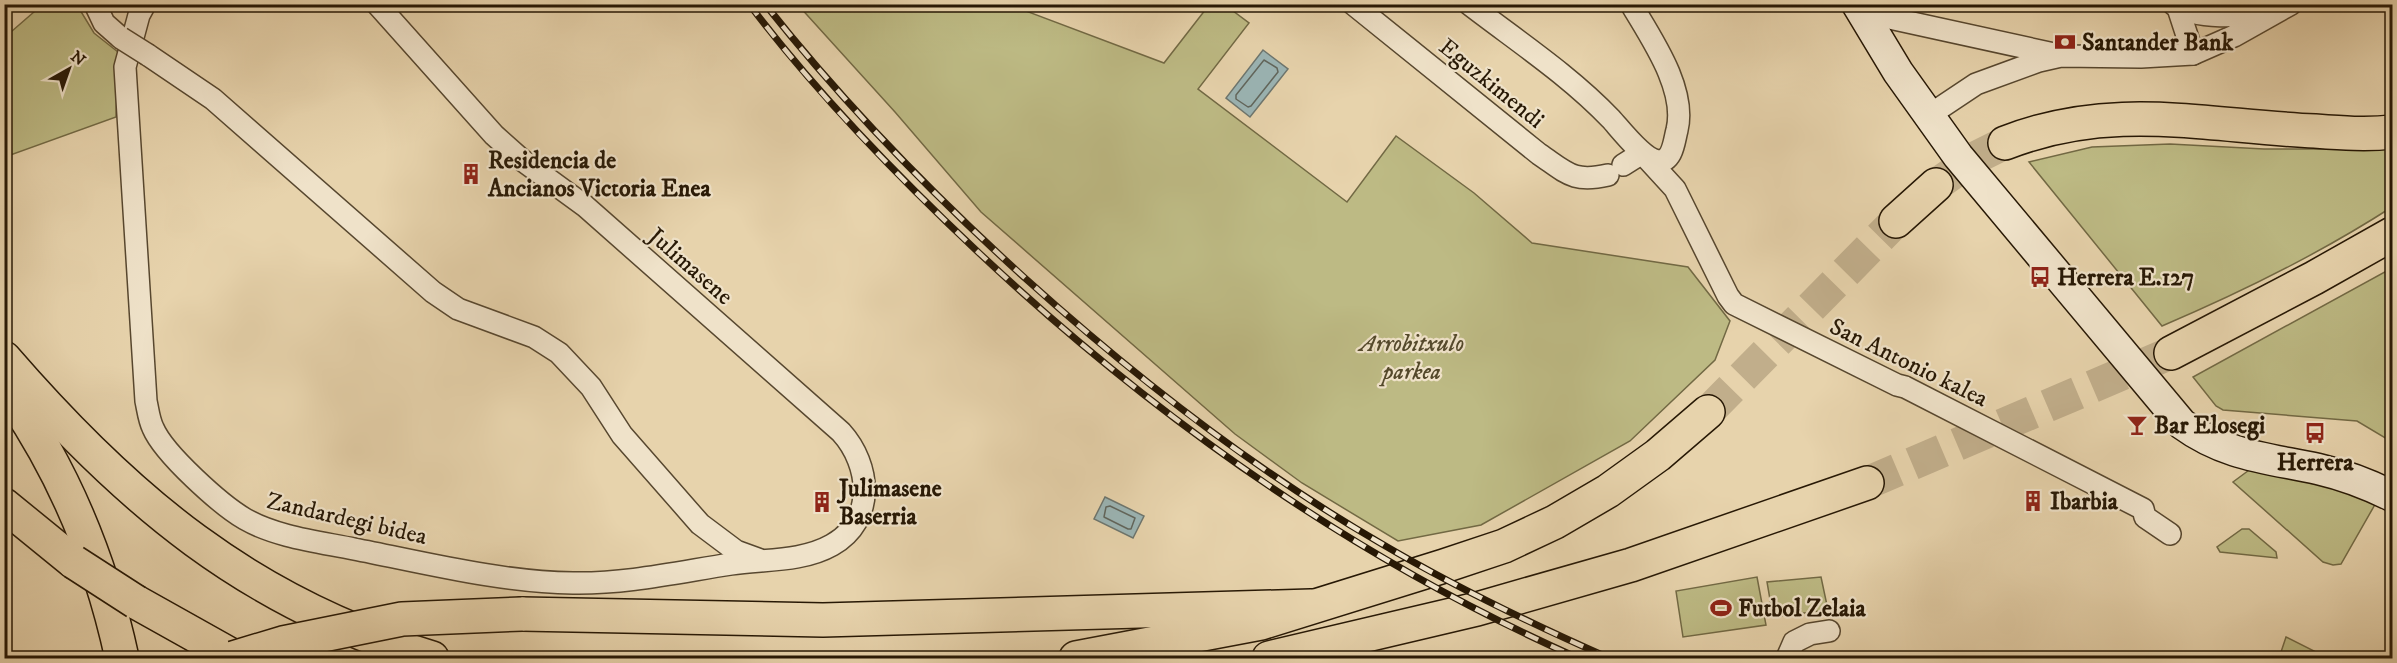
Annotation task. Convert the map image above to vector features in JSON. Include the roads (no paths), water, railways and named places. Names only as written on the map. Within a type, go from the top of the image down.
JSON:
[{"type":"highway","points":[[2005,143],[2054,127],[2085,121],[2126,119],[2179,120],[2337,132],[2392,132]]},
{"type":"highway","points":[[1896,221],[1936,185]]},
{"type":"highway","points":[[2171,352],[2314,278],[2392,234]]},
{"type":"highway","points":[[4,358],[96,458],[144,501],[199,544],[252,580],[307,611],[350,631],[432,658]]},
{"type":"highway","points":[[4,386],[20,408],[69,496],[94,557],[122,658]]},
{"type":"highway","points":[[1076,658],[1261,622],[1504,546],[1556,522],[1608,491],[1658,455],[1708,412]]},
{"type":"highway","points":[[1269,658],[1477,609],[1631,565],[1867,483]]},
{"type":"highway","points":[[4,505],[74,562],[136,602],[235,658],[283,643],[402,619],[522,614],[822,620],[1043,616],[1311,606]]},
{"type":"main road","points":[[1857,4],[1898,72],[1972,147],[2191,412],[2212,427],[2239,438],[2358,462],[2392,476]]},
{"type":"main road","points":[[1881,11],[1958,156],[2182,424],[2217,446],[2338,474],[2392,496]]},
{"type":"street","points":[[94,4],[104,23],[121,38],[213,99],[433,292],[458,309],[534,337],[559,353],[591,387],[622,435],[700,524],[735,551],[761,559]]},
{"type":"street","name":"Zandardegi bidea","points":[[145,4],[139,15],[125,67],[147,401],[153,428],[164,446],[220,502],[247,520],[287,535],[498,576],[592,583],[635,579],[761,559],[807,556],[835,544],[854,523],[864,497],[864,470]]},
{"type":"street","name":"Julimasene","points":[[377,4],[495,135],[522,160],[585,206],[841,432],[853,445],[864,470]]},
{"type":"street","name":"Eguzkimendi","points":[[1353,4],[1539,153],[1570,175],[1589,179],[1615,170],[1642,153]]},
{"type":"street","name":"San Antonio kalea","points":[[1469,4],[1601,109],[1675,189]]},
{"type":"street","name":"San Antonio kalea","points":[[1631,4],[1662,57],[1675,88],[1678,124],[1668,157],[1675,189],[1734,304],[1905,387],[2143,509],[2145,517],[2170,534]]},
{"type":"street","points":[[2175,6],[2208,14],[2239,16],[2290,4]]},
{"type":"street","points":[[1881,11],[2061,56],[2141,57],[2193,54],[2234,36],[2290,4]]},
{"type":"street","points":[[2175,6],[2193,54]]},
{"type":"street","points":[[1936,111],[1976,84],[1996,75],[2061,56]]},
{"type":"street","points":[[1642,153],[1656,161],[1668,157]]},
{"type":"street","points":[[1787,658],[1794,642],[1809,634],[1829,631]]},
{"type":"water","points":[[1263,50],[1288,69],[1250,117],[1226,98]]},
{"type":"water","points":[[1105,497],[1144,516],[1133,538],[1094,519]]},
{"type":"tunnel","points":[[1936,185],[1973,159],[2005,143]]},
{"type":"tunnel","points":[[1708,412],[1896,221]]},
{"type":"tunnel","points":[[1867,483],[2171,353]]},
{"type":"railway","points":[[749,4],[830,102],[917,193],[1045,313],[1115,372],[1261,480],[1337,530],[1495,619],[1578,658]]},
{"type":"railway","points":[[765,4],[858,113],[923,181],[1026,279],[1153,387],[1242,454],[1382,544],[1494,604],[1609,658]]},
{"type":"place","name":"Santander Bank","points":[[2065,42]]},
{"type":"place","name":"Residencia de Ancianos Victoria Enea","points":[[471,174]]},
{"type":"place","name":"Herrera E.127","points":[[2040,277]]},
{"type":"place","name":"Bar Elosegi","points":[[2137,425]]},
{"type":"place","name":"Herrera","points":[[2315,433]]},
{"type":"place","name":"Ibarbia","points":[[2033,501]]},
{"type":"place","name":"Julimasene Baserria","points":[[822,502]]},
{"type":"place","name":"Futbol Zelaia","points":[[1721,608]]},
{"type":"park label","name":"Arrobitxulo parkea","points":[[1412,357]]}]
